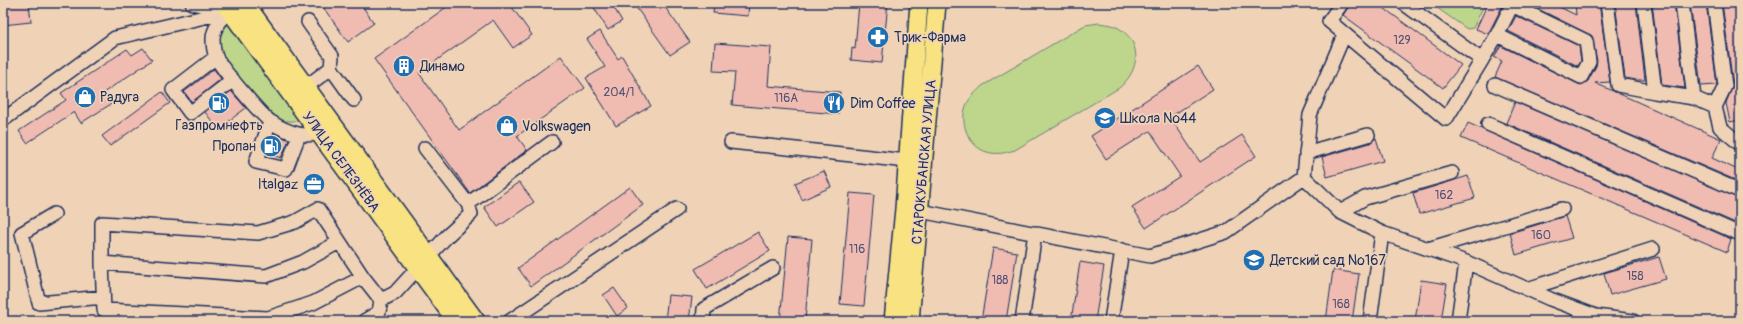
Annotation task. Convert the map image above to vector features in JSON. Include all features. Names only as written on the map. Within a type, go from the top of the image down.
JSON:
[{"type":"main road","name":"СТАРОКУБАНСКАЯ УЛИЦА","points":[[910,321],[912,210],[907,161],[919,3]]},
{"type":"main road","name":"СТАРОКУБАНСКАЯ УЛИЦА","points":[[894,321],[912,210],[937,3]]},
{"type":"main road","name":"УЛИЦА СЕЛЕЗНЁВА","points":[[238,5],[307,86],[326,128]]},
{"type":"main road","name":"УЛИЦА СЕЛЕЗНЁВА","points":[[238,5],[423,262],[476,321]]},
{"type":"main road","name":"УЛИЦА СЕЛЕЗНЁВА","points":[[423,262],[456,321]]},
{"type":"lane","points":[[192,3],[238,5]]},
{"type":"lane","points":[[1342,3],[1329,21],[1446,119],[1497,35],[1513,4],[1586,41],[1589,62],[1581,76],[1497,35]]},
{"type":"lane","points":[[1403,3],[1482,60]]},
{"type":"lane","points":[[1607,3],[1618,85],[1694,98],[1715,107]]},
{"type":"lane","points":[[1644,3],[1655,92]]},
{"type":"lane","points":[[1682,3],[1694,98]]},
{"type":"lane","points":[[1714,3],[1725,86],[1715,107],[1720,127],[1740,144]]},
{"type":"lane","points":[[238,5],[217,26],[212,38],[216,57],[233,80],[270,122],[299,135],[326,128]]},
{"type":"lane","points":[[3,120],[115,38],[238,5]]},
{"type":"lane","points":[[308,22],[332,56],[331,68],[354,100]]},
{"type":"lane","points":[[1304,177],[1310,115],[1344,35]]},
{"type":"lane","points":[[216,57],[172,90],[190,113],[233,80]]},
{"type":"lane","points":[[307,86],[331,68]]},
{"type":"lane","points":[[1495,85],[1740,191]]},
{"type":"lane","points":[[270,122],[256,162],[286,169],[299,135]]},
{"type":"lane","points":[[1488,124],[1740,234]]},
{"type":"lane","points":[[1306,153],[1368,135]]},
{"type":"lane","points":[[468,204],[552,142]]},
{"type":"lane","points":[[731,142],[907,161]]},
{"type":"lane","points":[[381,300],[395,293],[446,236],[471,214],[468,204],[425,148]]},
{"type":"lane","points":[[1340,212],[1365,198],[1452,173]]},
{"type":"lane","points":[[912,210],[1150,256],[1226,232],[1304,177]]},
{"type":"lane","points":[[1304,177],[1340,212],[1382,233],[1466,262],[1527,289],[1596,316],[1633,321]]},
{"type":"lane","points":[[104,310],[102,223],[258,233],[295,222],[318,209],[363,278],[381,300],[379,312],[364,321]]},
{"type":"lane","points":[[515,320],[677,209]]},
{"type":"lane","points":[[1428,249],[1562,209]]},
{"type":"lane","points":[[54,214],[22,233],[39,303],[104,310],[268,318],[313,303],[363,278]]},
{"type":"lane","points":[[1022,321],[1035,233]]},
{"type":"lane","points":[[1370,321],[1382,233]]},
{"type":"lane","points":[[102,263],[266,276],[303,262],[339,242]]},
{"type":"lane","points":[[1527,289],[1653,249]]},
{"type":"lane","points":[[1111,321],[1122,250]]},
{"type":"lane","points":[[1458,321],[1466,262]]},
{"type":"lane","points":[[703,321],[704,309],[773,268]]},
{"type":"green space","points":[[1430,3],[1485,3],[1473,28],[1467,29]]},
{"type":"green space","points":[[232,22],[301,113],[297,121],[281,121],[265,108],[222,61],[219,31],[224,24]]},
{"type":"green space","points":[[1099,23],[1115,26],[1124,32],[1131,39],[1134,47],[1136,56],[1132,73],[1119,88],[1015,150],[1004,153],[994,153],[987,152],[975,145],[967,134],[964,113],[967,103],[982,86],[1085,25]]},
{"type":"building","points":[[3,3],[29,3],[31,22],[3,25]]},
{"type":"building","points":[[320,3],[360,3],[374,23],[348,42]]},
{"type":"building","points":[[452,3],[509,3],[532,35],[513,48],[493,20],[419,73],[459,130],[561,56],[585,88],[517,136],[527,150],[470,193],[374,59]]},
{"type":"building","points":[[591,3],[611,3],[622,21],[608,30]]},
{"type":"building","points":[[633,3],[662,3],[690,42],[670,55]]},
{"type":"building","points":[[714,3],[749,3],[748,16],[713,13]]},
{"type":"building","points":[[859,3],[888,3],[882,63],[851,60],[852,48],[855,49]]},
{"type":"building","points":[[1351,3],[1377,3],[1461,65],[1443,88],[1343,15]]},
{"type":"building","points":[[1488,3],[1504,3],[1488,34],[1476,29]]},
{"type":"building","points":[[1526,3],[1551,3],[1576,15],[1575,3],[1599,3],[1610,82],[1595,83],[1721,139],[1712,158],[1740,171],[1740,182],[1495,77],[1502,61],[1494,57],[1501,46],[1581,85],[1588,81],[1596,66],[1597,61],[1592,36]]},
{"type":"building","points":[[1615,3],[1636,3],[1645,80],[1625,78]]},
{"type":"building","points":[[1652,3],[1674,3],[1685,88],[1662,85]]},
{"type":"building","points":[[1690,3],[1706,3],[1717,85],[1701,86]]},
{"type":"building","points":[[1722,3],[1740,3],[1740,120],[1730,122],[1726,103],[1733,85]]},
{"type":"building","points":[[1516,16],[1579,46],[1581,61],[1578,66],[1508,31]]},
{"type":"building","points":[[600,31],[618,59],[622,56],[651,106],[616,126],[586,78],[605,67],[587,39]]},
{"type":"building","points":[[715,43],[771,47],[768,86],[840,92],[838,114],[732,105],[735,72],[713,71]]},
{"type":"building","name":"Радуга","points":[[143,48],[152,60],[103,93],[111,104],[81,123],[74,112],[27,143],[19,131],[66,100],[61,93],[127,49],[132,55]]},
{"type":"building","points":[[1198,66],[1213,89],[1170,117],[1200,162],[1242,135],[1256,156],[1146,228],[1132,207],[1180,176],[1150,131],[1106,159],[1091,136]]},
{"type":"building","points":[[214,69],[221,79],[192,102],[184,92]]},
{"type":"building","points":[[231,91],[246,108],[218,129],[205,112]]},
{"type":"building","points":[[162,92],[170,103],[110,146],[102,136]]},
{"type":"building","points":[[1515,102],[1740,199],[1740,225],[1506,123]]},
{"type":"building","points":[[1468,123],[1731,239],[1727,252],[1461,138]]},
{"type":"building","points":[[274,133],[289,140],[281,158],[267,153]]},
{"type":"building","points":[[1376,138],[1383,161],[1327,177],[1322,157],[1370,143]]},
{"type":"building","points":[[824,171],[831,187],[802,200],[795,183]]},
{"type":"building","points":[[1468,176],[1475,198],[1419,214],[1413,193]]},
{"type":"building","points":[[519,182],[534,202],[498,227],[484,207]]},
{"type":"building","points":[[630,187],[643,205],[531,286],[518,268]]},
{"type":"building","points":[[850,193],[874,195],[864,306],[840,304]]},
{"type":"building","points":[[1565,216],[1572,238],[1516,255],[1510,233]]},
{"type":"building","points":[[758,232],[770,251],[707,289],[695,269]]},
{"type":"building","points":[[788,237],[812,239],[805,321],[780,321]]},
{"type":"building","points":[[993,248],[1017,252],[1006,321],[981,321]]},
{"type":"building","points":[[1659,257],[1666,279],[1610,295],[1604,273]]},
{"type":"building","points":[[1080,262],[1104,266],[1095,321],[1071,321]]},
{"type":"building","points":[[1333,270],[1359,274],[1352,321],[1326,321]]},
{"type":"building","points":[[1421,280],[1447,284],[1441,321],[1415,321]]},
{"type":"building","points":[[614,288],[628,308],[617,316],[603,295]]},
{"type":"building","points":[[668,295],[692,297],[689,321],[665,321]]},
{"type":"place","name":"Трик-Фарма","points":[[878,37]]},
{"type":"place","name":"Динамо","points":[[404,66]]},
{"type":"place","name":"Радуга","points":[[85,97]]},
{"type":"place","name":"Газпромнефть","points":[[219,103]]},
{"type":"place","name":"Dim Coffee","points":[[834,103]]},
{"type":"place","name":"Школа №44","points":[[1105,118]]},
{"type":"place","name":"Volkswagen","points":[[507,126]]},
{"type":"place","name":"Пропан","points":[[271,146]]},
{"type":"place","name":"Italgaz","points":[[314,184]]},
{"type":"place","name":"Детский сад №167","points":[[1254,260]]}]
